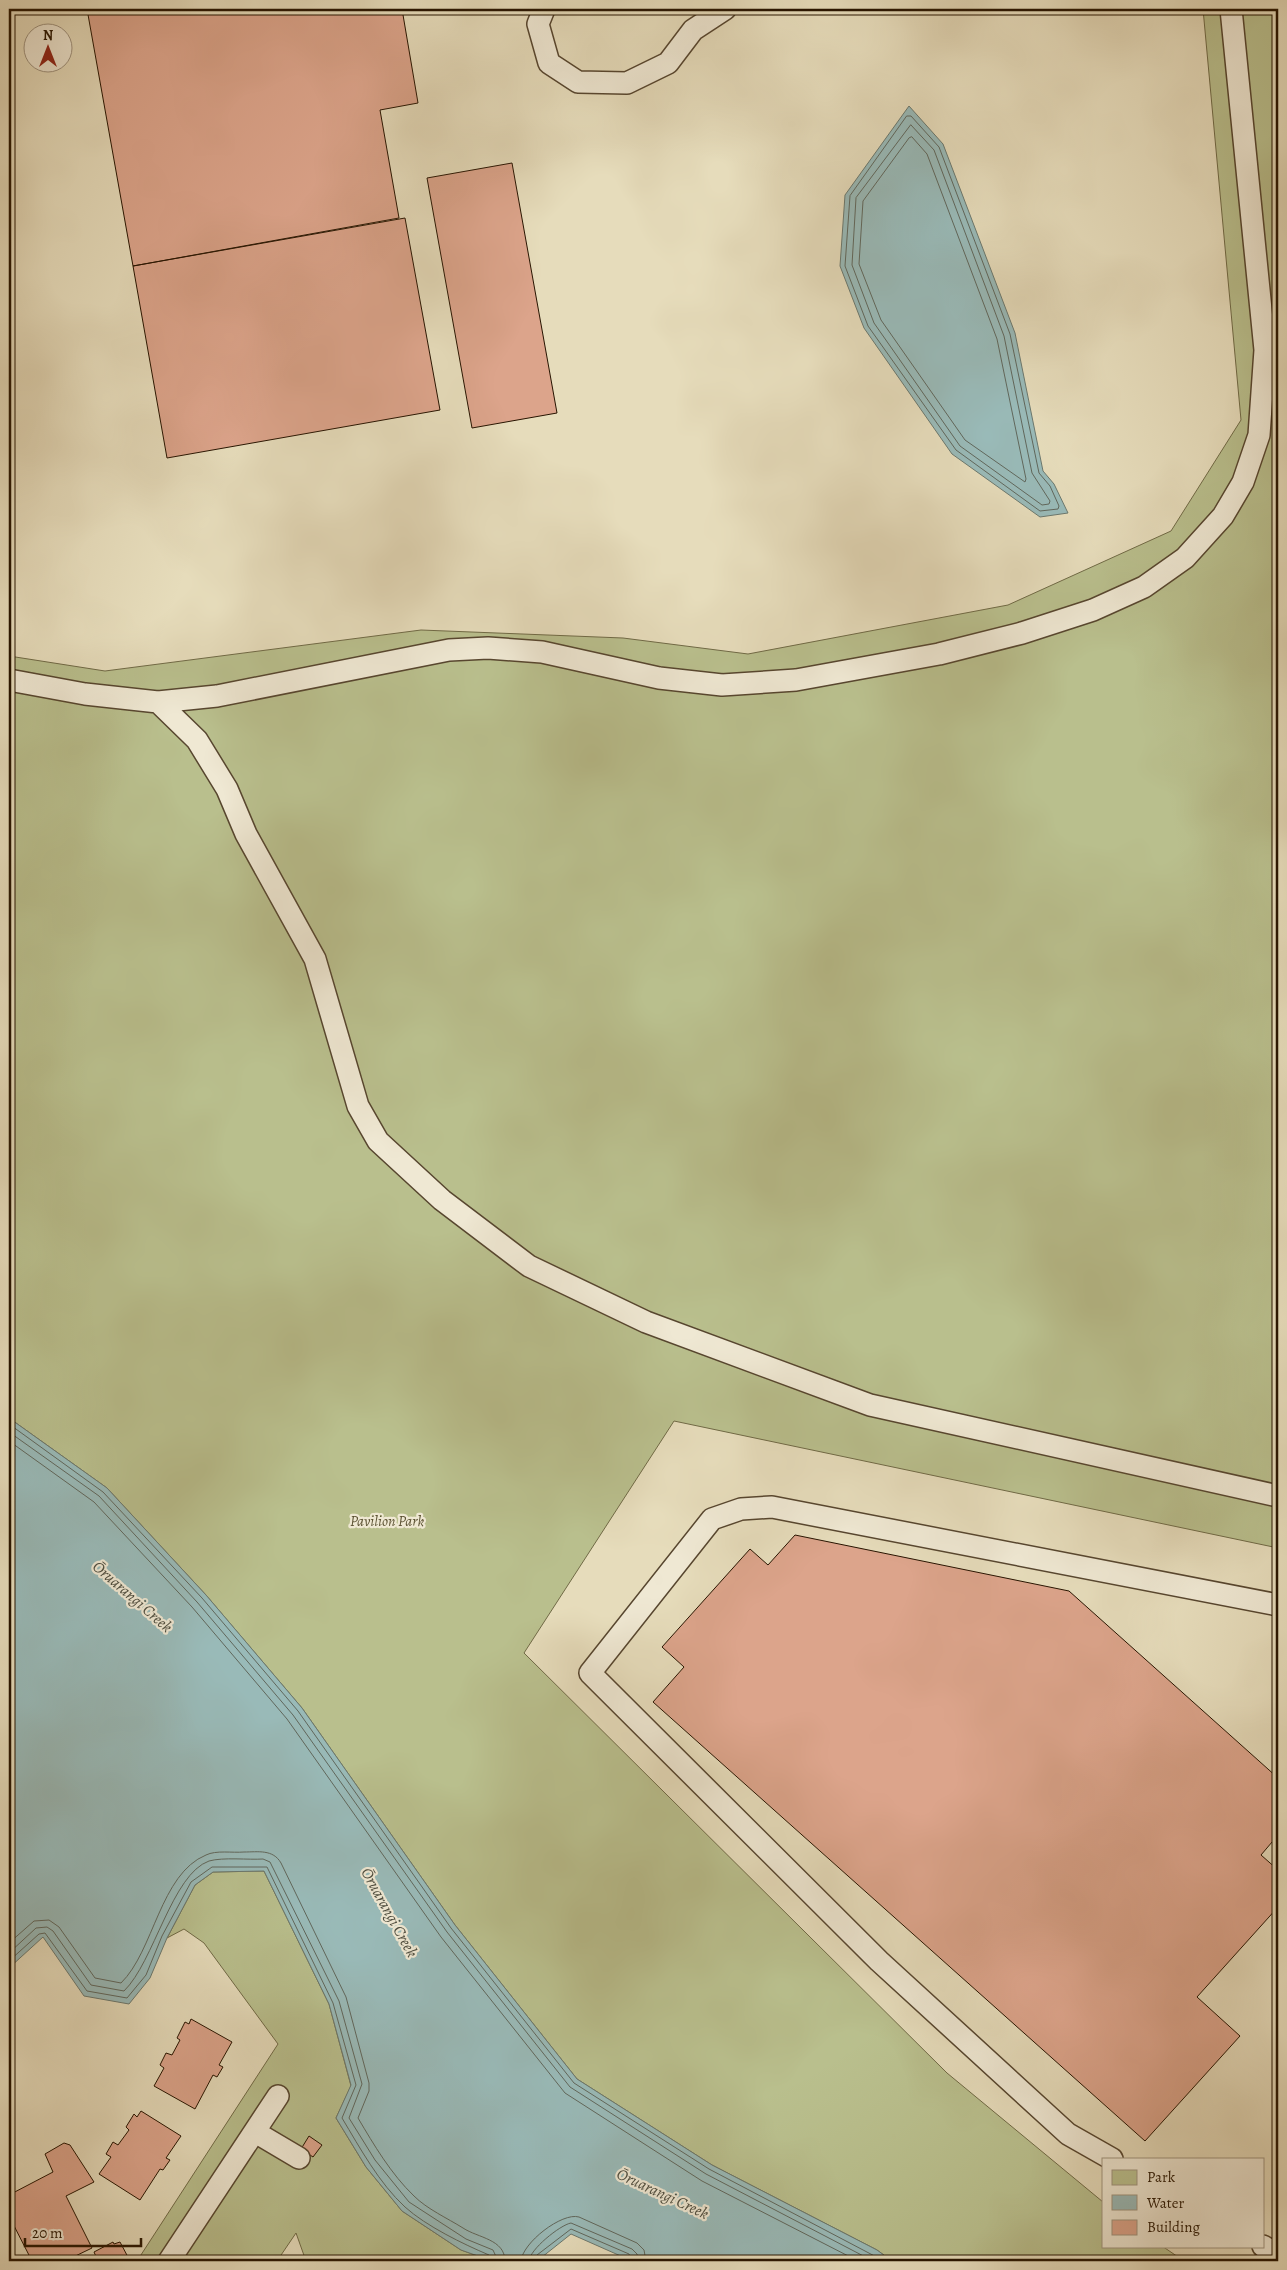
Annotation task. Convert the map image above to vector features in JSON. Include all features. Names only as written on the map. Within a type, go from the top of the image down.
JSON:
[{"type":"lane","points":[[544,9],[538,24],[550,63],[578,82],[627,83],[668,63],[694,30],[725,9]]},
{"type":"lane","points":[[9,680],[85,694],[158,702],[217,696],[449,650],[488,648],[542,652],[659,678],[722,685],[796,680],[939,654],[1022,633],[1094,610],[1144,587],[1185,558],[1222,516],[1243,482],[1259,435],[1265,350],[1231,9]]},
{"type":"lane","points":[[158,702],[197,740],[227,788],[246,834],[315,959],[358,1106],[378,1141],[442,1200],[529,1266],[646,1322],[870,1405],[1278,1496]]},
{"type":"lane","points":[[1110,2158],[1068,2134],[879,1961],[590,1673],[712,1519],[742,1509],[772,1507],[1278,1605]]},
{"type":"lane","points":[[169,2261],[278,2096]]},
{"type":"lane","points":[[255,2132],[299,2158]]},
{"type":"lane","points":[[1264,2247],[1278,2255]]},
{"type":"green space","name":"Pavilion Park","points":[[1203,9],[1278,9],[1278,1548],[674,1421],[524,1653],[947,2073],[1102,2201],[1102,2248],[1165,2248],[1184,2261],[892,2261],[877,2250],[712,2165],[577,2079],[455,1925],[302,1708],[206,1595],[107,1488],[9,1418],[9,656],[105,671],[421,630],[623,638],[748,654],[1008,605],[1171,531],[1241,420]]},
{"type":"green space","points":[[264,1871],[329,2004],[351,2086],[336,2118],[366,2167],[402,2211],[461,2250],[492,2261],[306,2261],[296,2233],[277,2261],[137,2261],[278,2044],[204,1943],[184,1929],[167,1938],[195,1885],[213,1872]]},
{"type":"water","points":[[909,106],[943,144],[1015,333],[1043,471],[1054,484],[1068,513],[1040,517],[952,454],[864,328],[840,266],[845,195]]},
{"type":"water","name":"Ōruarangi Creek","points":[[9,1418],[107,1488],[206,1595],[302,1708],[455,1925],[577,2079],[712,2165],[877,2250],[892,2261],[632,2261],[571,2234],[537,2261],[492,2261],[461,2250],[402,2211],[366,2167],[336,2118],[351,2085],[329,2004],[264,1871],[213,1872],[195,1885],[167,1938],[150,1978],[129,2004],[84,1996],[43,1937],[9,1968]]},
{"type":"building","points":[[87,9],[402,9],[418,103],[380,110],[399,218],[133,266]]},
{"type":"building","points":[[512,163],[557,413],[472,428],[427,178]]},
{"type":"building","points":[[405,218],[440,410],[167,458],[133,266]]},
{"type":"building","points":[[795,1535],[1069,1591],[1278,1778],[1278,1835],[1261,1855],[1278,1870],[1278,1907],[1197,1997],[1240,2036],[1145,2141],[653,1702],[684,1667],[662,1647],[750,1549],[768,1565]]},
{"type":"building","points":[[191,2019],[232,2042],[219,2065],[223,2067],[217,2077],[213,2075],[195,2109],[154,2086],[164,2068],[160,2065],[166,2053],[172,2055],[180,2040],[177,2038],[185,2022],[189,2024]]},
{"type":"building","points":[[141,2111],[181,2136],[166,2158],[170,2160],[163,2170],[160,2169],[140,2200],[99,2174],[111,2157],[106,2154],[113,2142],[118,2145],[129,2130],[126,2127],[134,2114],[137,2117]]},
{"type":"building","points":[[309,2136],[322,2145],[313,2157],[301,2149]]},
{"type":"building","points":[[64,2143],[70,2145],[94,2182],[66,2196],[92,2248],[65,2261],[32,2261],[9,2216],[9,2195],[53,2172],[45,2154]]},
{"type":"building","points":[[113,2242],[114,2244],[120,2242],[129,2259],[98,2261],[94,2252]]}]
